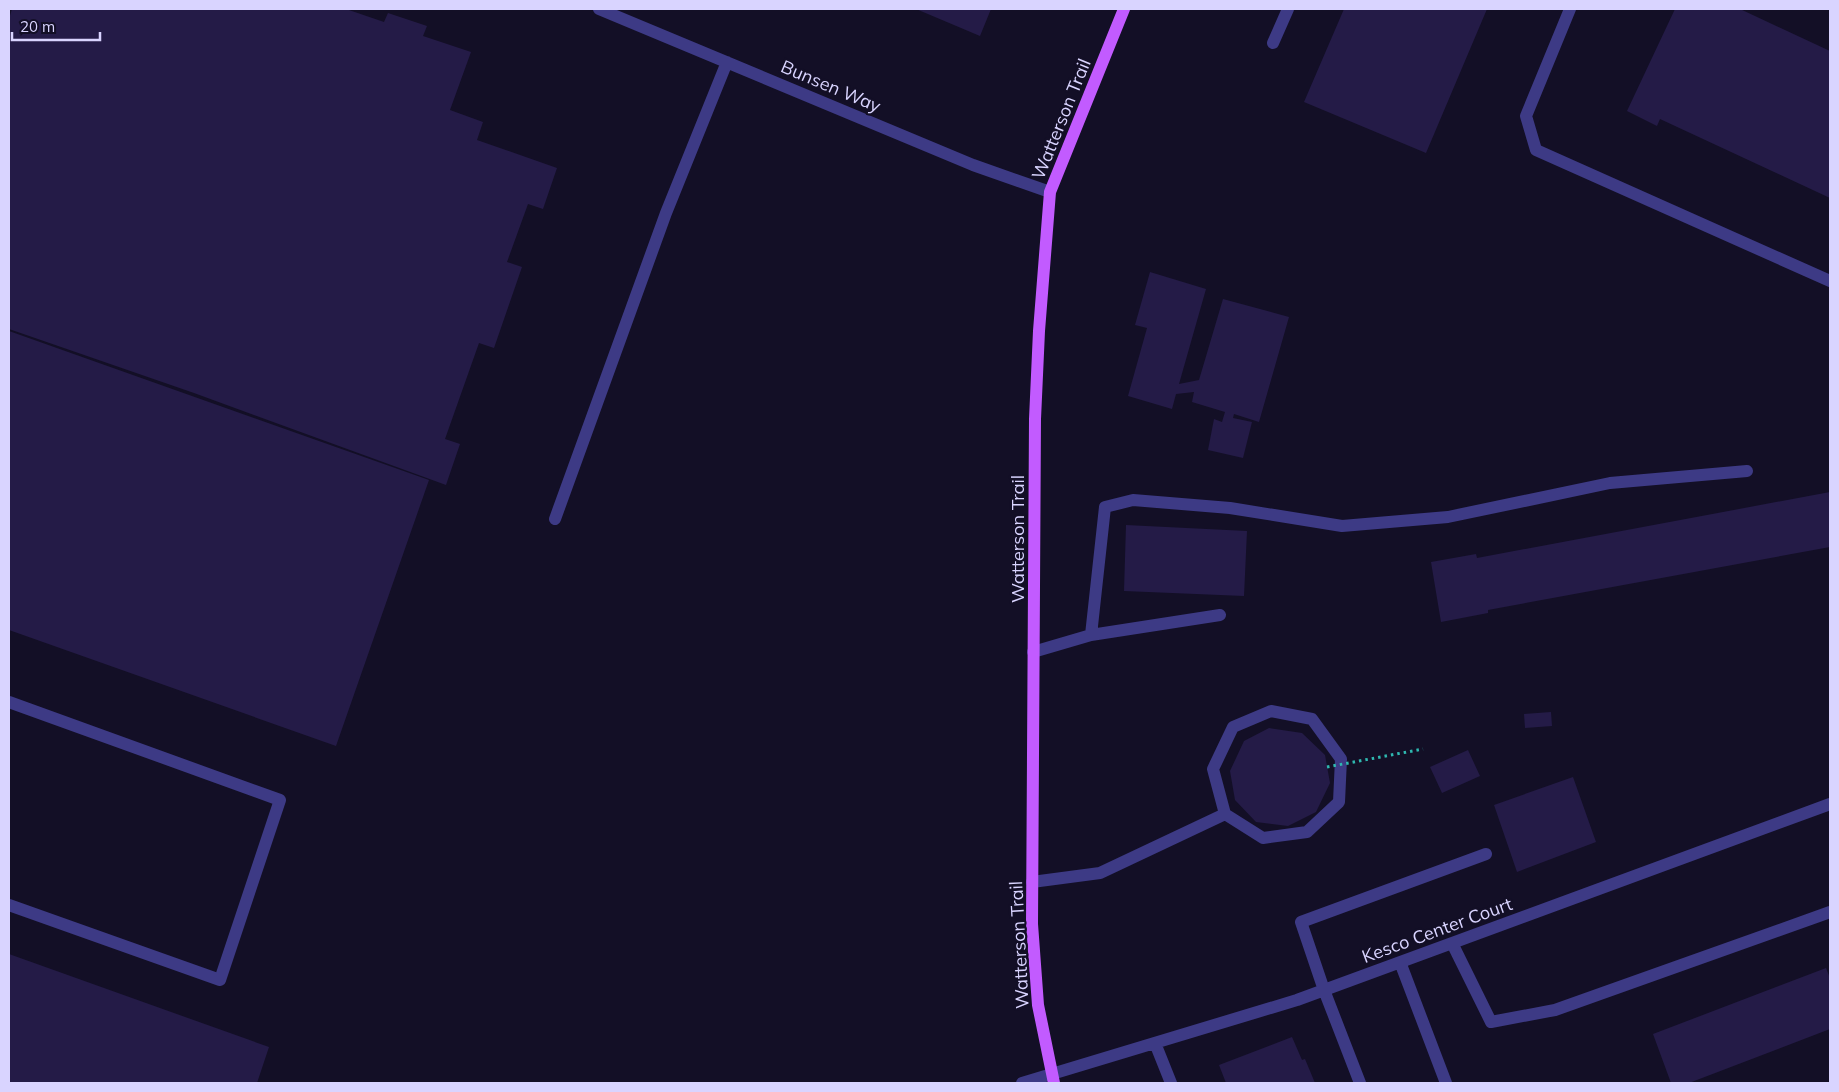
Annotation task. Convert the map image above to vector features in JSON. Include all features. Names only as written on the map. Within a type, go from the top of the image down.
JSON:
[{"type":"main road","name":"Watterson Trail","points":[[1053,1079],[1038,1005],[1032,924],[1035,419],[1039,330],[1050,192],[1124,9]]},
{"type":"street","name":"Bunsen Way","points":[[599,9],[973,165],[1050,192]]},
{"type":"street","points":[[1273,43],[1288,9]]},
{"type":"street","points":[[1570,9],[1526,116],[1536,150],[1830,282]]},
{"type":"street","points":[[555,519],[666,213],[727,62]]},
{"type":"street","points":[[1091,635],[1105,507],[1133,500],[1230,508],[1342,526],[1448,517],[1610,484],[1747,470]]},
{"type":"street","points":[[1033,652],[1091,635],[1220,615]]},
{"type":"street","points":[[9,702],[280,800],[220,980],[9,905]]},
{"type":"street","points":[[1271,711],[1312,719],[1341,759],[1339,802],[1307,832],[1263,838],[1225,814],[1213,769],[1233,728],[1271,711]]},
{"type":"street","name":"Kesco Center Court","points":[[1022,1083],[1053,1079],[1155,1043],[1324,990],[1830,804]]},
{"type":"street","points":[[1032,882],[1100,873],[1225,814]]},
{"type":"street","points":[[1360,1083],[1324,990],[1301,922],[1486,854]]},
{"type":"street","points":[[1452,943],[1491,1022],[1555,1010],[1830,912]]},
{"type":"street","points":[[1400,962],[1446,1083]]},
{"type":"street","points":[[1155,1043],[1171,1083]]},
{"type":"path","points":[[1327,767],[1423,749]]},
{"type":"building","points":[[12,9],[346,9],[384,22],[388,13],[427,26],[423,36],[471,52],[450,110],[483,122],[477,140],[557,168],[543,209],[528,204],[507,262],[522,267],[494,348],[479,343],[445,439],[460,444],[446,485],[194,393],[9,329],[9,19]]},
{"type":"building","points":[[916,9],[991,9],[980,36]]},
{"type":"building","points":[[1344,9],[1487,9],[1426,153],[1304,102]]},
{"type":"building","points":[[1675,9],[1740,9],[1830,51],[1830,198],[1660,119],[1657,126],[1627,111]]},
{"type":"building","points":[[1150,272],[1206,289],[1179,384],[1199,380],[1223,299],[1289,317],[1259,422],[1234,414],[1233,418],[1252,422],[1243,458],[1208,450],[1214,419],[1222,422],[1225,412],[1192,402],[1194,392],[1176,394],[1172,409],[1128,396],[1147,328],[1135,325]]},
{"type":"building","points":[[9,331],[429,480],[336,746],[9,630]]},
{"type":"building","points":[[1830,492],[1830,547],[1488,610],[1488,613],[1441,622],[1431,562],[1476,554],[1477,558]]},
{"type":"building","points":[[1126,525],[1247,531],[1244,596],[1124,591]]},
{"type":"building","points":[[1551,712],[1552,726],[1525,728],[1524,714]]},
{"type":"building","points":[[1269,728],[1302,733],[1325,755],[1330,783],[1316,812],[1288,826],[1256,822],[1235,800],[1230,771],[1244,741]]},
{"type":"building","points":[[1468,750],[1480,776],[1442,793],[1430,767]]},
{"type":"building","points":[[1573,777],[1596,842],[1517,872],[1494,805]]},
{"type":"building","points":[[9,954],[269,1047],[257,1083],[9,1083]]},
{"type":"building","points":[[1826,968],[1830,978],[1830,1029],[1689,1083],[1671,1083],[1653,1034]]},
{"type":"building","points":[[1292,1037],[1302,1060],[1305,1059],[1315,1083],[1226,1083],[1219,1065]]}]
